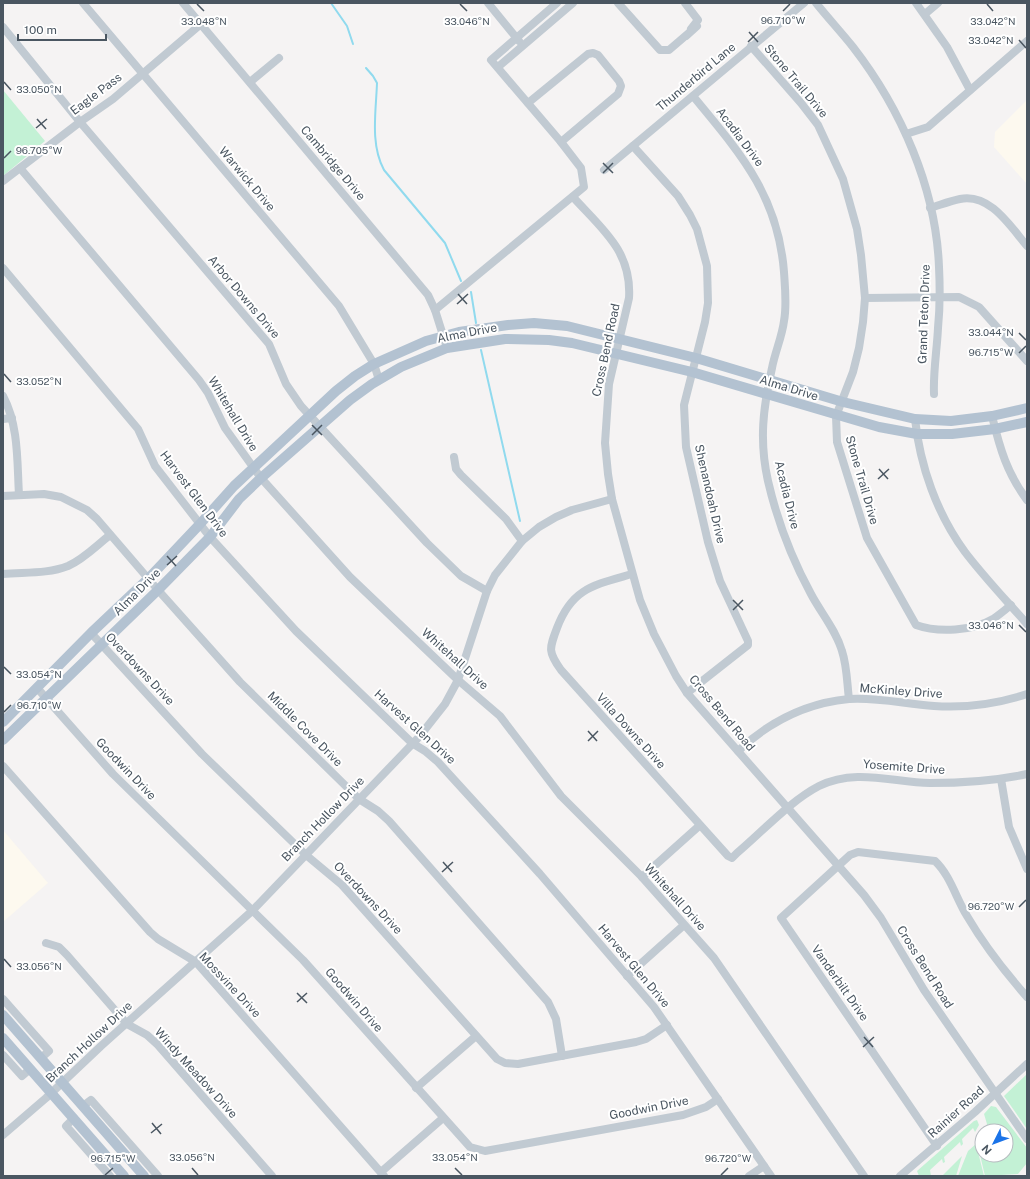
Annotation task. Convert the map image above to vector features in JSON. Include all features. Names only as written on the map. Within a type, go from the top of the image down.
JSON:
[{"type":"main road","name":"Alma Drive","points":[[3,722],[38,689],[91,633],[148,579],[234,486],[310,415],[355,376],[374,364],[410,347],[444,336],[496,326],[534,323],[567,326],[696,358],[843,402],[915,419],[951,421],[992,416],[1027,408]]},
{"type":"main road","name":"Alma Drive","points":[[3,740],[158,590],[210,537],[239,499],[261,478],[350,400],[401,367],[447,348],[506,339],[529,339],[572,343],[692,372],[879,428],[917,434],[952,434],[995,429],[1027,422]]},
{"type":"main road","points":[[3,1015],[144,1176]]},
{"type":"main road","points":[[3,1038],[124,1176]]},
{"type":"street","name":"Warwick Drive","points":[[83,3],[339,306],[374,364],[379,380]]},
{"type":"street","name":"Cambridge Drive","points":[[183,3],[428,295],[435,310],[447,348]]},
{"type":"street","points":[[488,3],[522,46]]},
{"type":"street","points":[[498,67],[573,3]]},
{"type":"street","points":[[618,3],[657,48],[663,52],[669,50],[686,36],[698,20],[685,3]]},
{"type":"street","name":"Thunderbird Lane","points":[[604,170],[804,3]]},
{"type":"street","name":"Grand Teton Drive","points":[[816,3],[853,47],[876,80],[906,134],[922,179],[930,208],[937,246],[940,296],[934,394]]},
{"type":"street","points":[[916,3],[947,46],[970,90]]},
{"type":"street","points":[[925,14],[938,3]]},
{"type":"street","points":[[435,310],[584,187],[581,168],[561,142],[491,60],[554,4],[561,13]]},
{"type":"street","points":[[537,20],[544,28]]},
{"type":"street","name":"Eagle Pass","points":[[3,181],[80,122],[113,99],[200,24]]},
{"type":"street","name":"Arbor Downs Drive","points":[[3,26],[80,122],[268,344],[286,384],[301,406],[427,543],[461,576],[487,591]]},
{"type":"street","points":[[906,134],[928,127],[1027,41]]},
{"type":"street","name":"Stone Trail Drive","points":[[752,46],[818,125],[831,150],[843,179],[856,229],[861,255],[865,298],[863,322],[858,348],[843,402],[836,416],[837,442],[867,538],[916,625],[925,628],[952,630],[992,619],[1011,606]]},
{"type":"street","points":[[504,48],[510,56]]},
{"type":"street","points":[[528,103],[588,54],[593,53],[598,55],[619,81],[620,90],[561,142]]},
{"type":"street","points":[[250,82],[279,58]]},
{"type":"street","name":"Acadia Drive","points":[[693,96],[749,166],[770,206],[777,229],[782,253],[786,301],[784,321],[766,395],[762,427],[768,481],[783,534],[798,570],[825,616],[842,649],[848,699]]},
{"type":"street","name":"Shenandoah Drive","points":[[633,146],[678,196],[690,215],[703,248],[707,266],[708,303],[684,405],[686,447],[689,469],[720,581],[748,641],[748,645],[687,693]]},
{"type":"street","name":"Whitehall Drive","points":[[20,168],[199,380],[208,393],[225,428],[261,478],[350,577],[458,680],[500,716],[561,796],[642,877],[684,925],[724,973],[864,1176]]},
{"type":"street","name":"Cross Bend Road","points":[[573,197],[612,239],[624,259],[630,285],[630,292],[609,384],[605,443],[612,499],[632,574],[654,634],[676,676],[687,693],[839,866],[864,895],[881,918],[908,966],[1027,1139]]},
{"type":"street","points":[[930,208],[960,199],[971,198],[982,201],[994,209],[1027,246]]},
{"type":"street","name":"Harvest Glen Drive","points":[[3,268],[138,429],[155,466],[210,537],[296,631],[412,744],[425,751],[438,762],[540,874],[627,976],[667,1025],[771,1176]]},
{"type":"street","points":[[865,298],[940,296],[959,297],[979,307],[1027,361]]},
{"type":"street","points":[[3,396],[12,418],[19,495]]},
{"type":"street","points":[[992,416],[1003,458],[1009,474],[1027,500]]},
{"type":"street","points":[[3,419],[12,418]]},
{"type":"street","points":[[915,419],[917,434],[932,490],[947,524],[965,552],[1027,624]]},
{"type":"street","points":[[454,457],[456,469],[506,519],[522,541]]},
{"type":"street","name":"Middle Cove Drive","points":[[3,496],[44,494],[61,497],[76,503],[97,519],[148,579],[240,682],[359,799],[378,811],[389,821],[548,1002],[556,1019],[562,1056]]},
{"type":"street","name":"Branch Hollow Drive","points":[[3,1135],[52,1093],[62,1082],[252,911],[412,744],[431,722],[458,680],[487,591],[495,575],[522,541],[539,527],[556,517],[572,510],[612,499]]},
{"type":"street","points":[[3,574],[54,570],[67,566],[79,560],[110,535]]},
{"type":"street","name":"Villa Downs Drive","points":[[632,574],[594,585],[573,599],[562,614],[550,646],[551,657],[700,826],[732,858],[788,808]]},
{"type":"street","name":"Overdowns Drive","points":[[91,633],[101,646],[197,748],[306,855],[342,885],[497,1059],[505,1063],[518,1064],[636,1042],[646,1039],[667,1025]]},
{"type":"street","name":"Goodwin Drive","points":[[38,689],[113,774],[303,960],[467,1145],[476,1150],[485,1151],[683,1116],[706,1107],[718,1099]]},
{"type":"street","name":"McKinley Drive","points":[[738,751],[769,726],[789,715],[827,702],[848,699],[880,700],[935,706],[965,706],[990,703],[1027,694]]},
{"type":"street","name":"Mossvine Drive","points":[[3,766],[150,932],[158,939],[196,962],[382,1174]]},
{"type":"street","name":"Yosemite Drive","points":[[788,808],[820,786],[851,777],[866,776],[928,783],[1002,779],[1027,774]]},
{"type":"street","points":[[1002,779],[1009,827],[1027,869]]},
{"type":"street","points":[[642,877],[700,826]]},
{"type":"street","points":[[839,866],[850,856],[858,852],[935,861],[946,874],[967,917],[989,951],[1027,997]]},
{"type":"street","name":"Vanderbilt Drive","points":[[839,866],[781,918],[937,1146]]},
{"type":"street","points":[[627,976],[684,925]]},
{"type":"street","name":"Windy Meadow Drive","points":[[46,942],[59,947],[67,955],[127,1024],[147,1036],[158,1045],[272,1176]]},
{"type":"street","points":[[3,999],[49,1051],[41,1058]]},
{"type":"street","points":[[416,1088],[476,1036]]},
{"type":"street","points":[[3,1055],[22,1076],[30,1069]]},
{"type":"street","name":"Rainier Road","points":[[900,1176],[937,1146],[1027,1064]]},
{"type":"street","points":[[83,1106],[91,1100],[158,1176]]},
{"type":"street","points":[[74,1118],[66,1126],[110,1176]]},
{"type":"street","points":[[382,1174],[443,1118]]},
{"type":"street","points":[[749,1176],[764,1166]]},
{"type":"shaded area","points":[[1027,100],[1027,184],[994,147],[995,132]]},
{"type":"shaded area","points":[[3,830],[48,883],[3,922]]},
{"type":"green space","points":[[3,90],[45,141],[3,176]]},
{"type":"green space","points":[[1027,1074],[1027,1129],[1004,1096]]},
{"type":"green space","points":[[991,1106],[996,1107],[1008,1123],[987,1123],[984,1114]]},
{"type":"green space","points":[[977,1120],[978,1123],[974,1123],[974,1130],[973,1128],[962,1139],[963,1144],[961,1146],[960,1142],[944,1157],[945,1162],[943,1163],[942,1159],[930,1170],[931,1176],[919,1176],[917,1171]]},
{"type":"green space","points":[[1014,1131],[1027,1148],[1027,1163],[1018,1174],[985,1176],[982,1163],[1014,1163]]},
{"type":"green space","points":[[974,1146],[974,1163],[981,1163],[984,1176],[958,1176],[968,1151]]},
{"type":"green space","points":[[962,1156],[956,1176],[942,1176]]},
{"type":"waterway","points":[[331,3],[347,26],[353,44]]},
{"type":"waterway","points":[[366,68],[377,83],[375,139],[384,170],[445,243],[461,281]]},
{"type":"waterway","points":[[471,292],[476,323]]},
{"type":"waterway","points":[[481,350],[520,521]]}]
